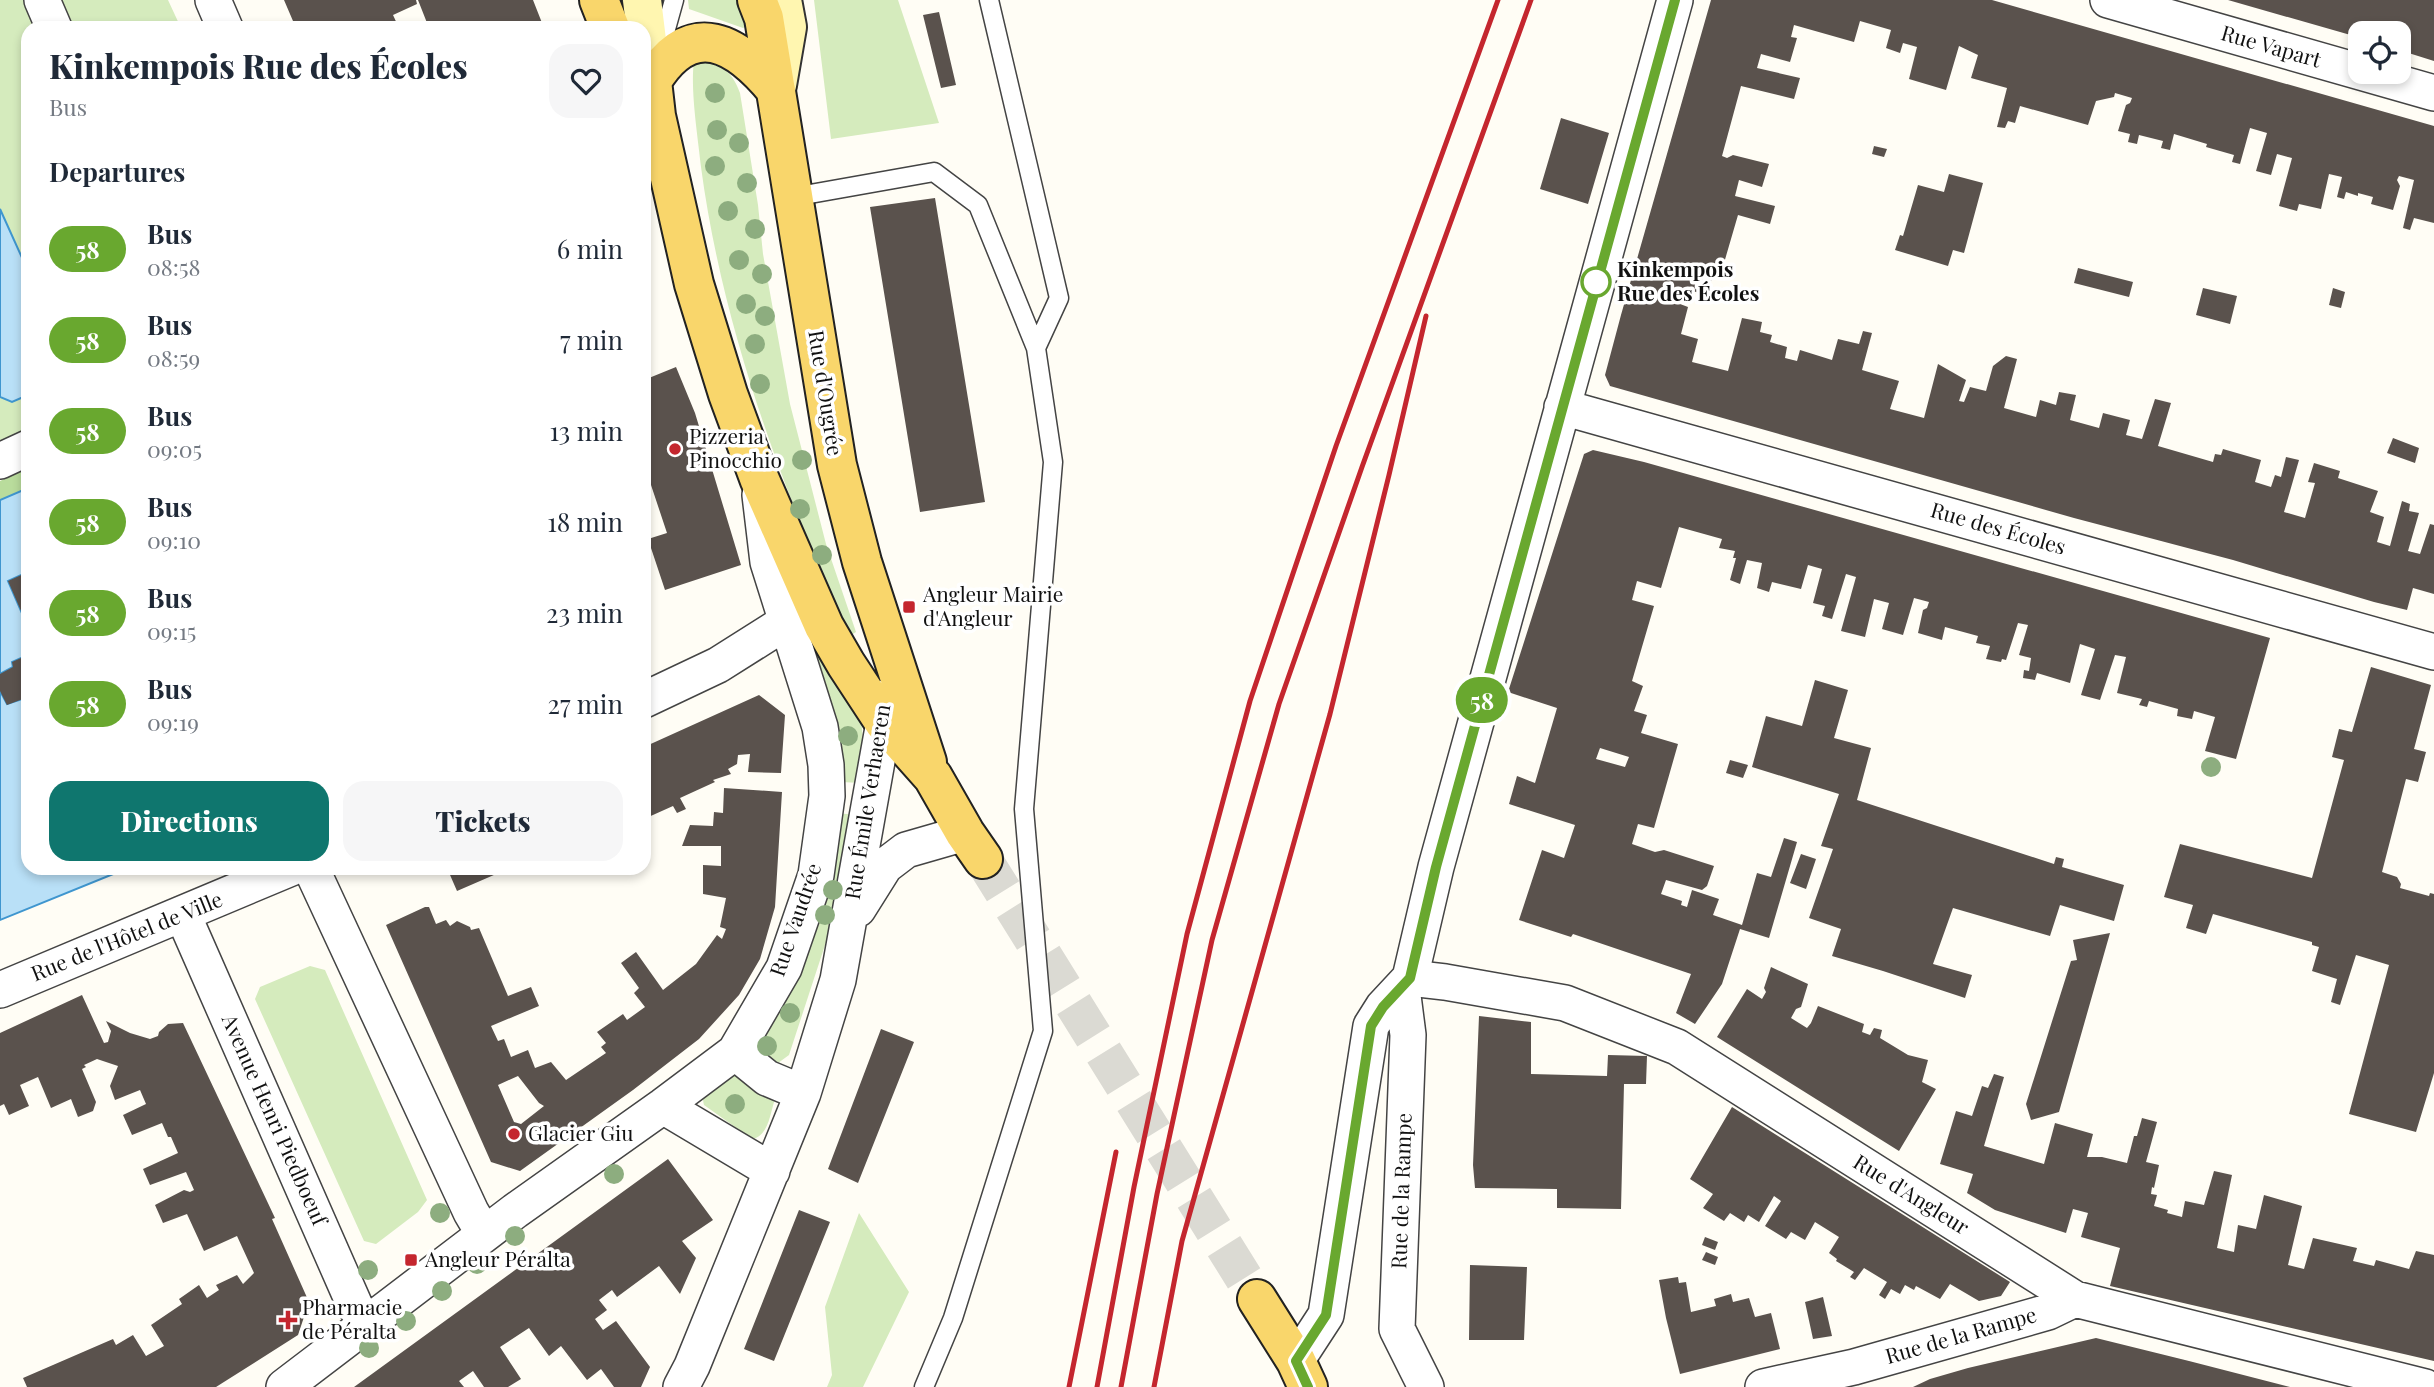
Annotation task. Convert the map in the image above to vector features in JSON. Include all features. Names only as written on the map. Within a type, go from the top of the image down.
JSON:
[{"type":"main road","points":[[599,0],[607,21]]},
{"type":"main road","points":[[642,0],[644,21]]},
{"type":"main road","name":"Rue d'Ougrée","points":[[757,0],[764,18],[837,465],[862,562],[933,777]]},
{"type":"main road","points":[[776,90],[787,27],[782,0]]},
{"type":"main road","points":[[651,92],[662,64],[680,50],[703,41],[724,45],[744,56],[776,90]]},
{"type":"main road","name":"Rue d'Ougrée","points":[[651,105],[694,285],[728,394],[759,478],[824,626],[846,664],[884,722],[933,777],[974,846]]},
{"type":"main road","points":[[1257,1299],[1302,1374]]},
{"type":"street","points":[[42,0],[51,21]]},
{"type":"street","points":[[213,0],[222,21]]},
{"type":"street","points":[[1302,1374],[1326,1315],[1371,1026],[1383,1007],[1406,983],[1675,0]]},
{"type":"street","name":"Rue Vapart","points":[[2108,0],[2434,93]]},
{"type":"street","name":"Rue des Écoles","points":[[1562,407],[2434,652]]},
{"type":"street","points":[[0,461],[21,451]]},
{"type":"street","name":"Rue Vaudrée","points":[[284,1387],[484,1234],[735,1052],[784,968],[816,875],[827,796],[826,765],[820,727],[768,562],[759,478]]},
{"type":"street","points":[[651,697],[718,665],[786,622]]},
{"type":"street","name":"Rue Émile Verhaeren","points":[[681,1387],[692,1366],[803,1093],[838,980],[884,722],[886,639]]},
{"type":"street","name":"Rue Émile Verhaeren","points":[[849,924],[885,866],[906,850],[974,846]]},
{"type":"street","points":[[314,875],[471,1212],[484,1234]]},
{"type":"street","name":"Rue de l'Hôtel de Ville","points":[[0,990],[183,915],[241,878]]},
{"type":"street","name":"Avenue Henri Piedboeuf","points":[[183,915],[355,1307],[366,1325]]},
{"type":"street","name":"Rue d'Angleur","points":[[1406,983],[1445,982],[1565,1003],[1677,1047],[2075,1299],[2425,1387]]},
{"type":"street","name":"Rue de la Rampe","points":[[1406,983],[1408,1035],[1397,1329],[1426,1387]]},
{"type":"street","points":[[735,1052],[767,1078],[803,1093]]},
{"type":"street","points":[[663,1106],[772,1171]]},
{"type":"street","name":"Rue de la Rampe","points":[[1763,1387],[1858,1377],[2048,1312],[2075,1299]]},
{"type":"lane","points":[[651,89],[674,0]]},
{"type":"lane","points":[[989,0],[1059,298],[1036,348]]},
{"type":"lane","points":[[793,197],[934,172],[978,205],[1036,348],[1053,462],[1024,809],[1043,1031],[953,1318],[924,1387]]},
{"type":"green space","points":[[0,0],[168,0],[178,21],[21,21],[21,471],[0,480]]},
{"type":"green space","points":[[688,0],[741,0],[750,25],[743,28],[689,9]]},
{"type":"green space","points":[[814,0],[898,0],[939,123],[831,139]]},
{"type":"green space","points":[[694,61],[723,68],[733,78],[740,93],[763,254],[790,404],[826,544],[856,632],[848,637],[778,465],[740,348],[711,228],[701,167],[694,99]]},
{"type":"green space","points":[[21,471],[21,491],[0,500],[0,481]]},
{"type":"green space","points":[[812,639],[861,720],[861,783],[841,782],[811,654]]},
{"type":"green space","points":[[837,813],[856,815],[844,887],[789,1055],[774,1066],[756,1050]]},
{"type":"green space","points":[[310,966],[325,970],[427,1200],[418,1212],[376,1244],[364,1241],[255,999],[260,987]]},
{"type":"green space","points":[[736,1070],[775,1099],[765,1129],[752,1139],[704,1105],[703,1099],[708,1088]]},
{"type":"green space","points":[[859,1213],[909,1292],[863,1387],[827,1387],[832,1375],[825,1307]]},
{"type":"water","points":[[0,209],[21,256],[21,398],[12,402],[0,397]]},
{"type":"water","points":[[21,491],[21,575],[8,581],[21,611],[21,658],[12,662],[13,667],[0,674],[0,500]]},
{"type":"water","points":[[0,691],[7,704],[21,699],[21,875],[111,875],[0,920]]},
{"type":"building","points":[[284,0],[416,0],[417,4],[393,15],[396,21],[293,21]]},
{"type":"building","points":[[418,0],[533,0],[541,21],[426,21]]},
{"type":"building","points":[[1711,0],[1992,0],[2434,126],[2434,223],[2414,218],[2410,230],[2403,228],[2414,180],[2399,176],[2397,180],[2400,186],[2393,210],[2371,204],[2373,197],[2358,193],[2358,196],[2346,192],[2344,199],[2337,197],[2342,177],[2329,174],[2321,209],[2299,204],[2297,211],[2279,206],[2292,158],[2277,154],[2271,175],[2256,171],[2267,133],[2250,128],[2240,164],[2232,162],[2234,155],[2174,134],[2170,150],[2161,148],[2163,141],[2139,135],[2137,144],[2128,142],[2130,134],[2118,131],[2126,105],[2132,98],[2115,93],[2114,97],[2096,101],[2088,125],[2020,106],[2015,123],[2008,121],[2005,128],[1997,127],[2007,88],[1971,78],[1978,55],[1959,46],[1946,90],[1909,79],[1917,47],[1903,43],[1900,53],[1886,48],[1891,30],[1860,21],[1854,42],[1794,25],[1791,37],[1797,38],[1790,62],[1761,54],[1757,68],[1800,78],[1794,99],[1741,86],[1722,156],[1727,158],[1733,155],[1769,164],[1762,187],[1739,180],[1735,196],[1775,206],[1770,224],[1738,215],[1724,263],[1717,261],[1707,295],[1685,289],[1680,304],[1688,307],[1681,334],[1698,339],[1692,362],[1728,371],[1742,318],[1762,322],[1760,332],[1772,335],[1770,342],[1787,347],[1785,358],[1797,361],[1800,350],[1832,360],[1838,339],[1859,344],[1863,331],[1872,333],[1862,370],[1899,381],[1890,409],[1924,418],[1938,364],[1966,380],[1959,401],[1964,402],[1970,387],[1986,391],[1993,366],[2006,356],[2017,359],[2004,408],[2036,417],[2040,400],[2056,405],[2059,392],[2076,395],[2070,420],[2099,428],[2103,413],[2130,420],[2126,435],[2142,439],[2155,399],[2171,403],[2158,446],[2213,462],[2215,454],[2221,455],[2223,449],[2261,460],[2255,482],[2271,487],[2275,475],[2281,477],[2286,457],[2299,460],[2284,512],[2305,518],[2315,483],[2308,482],[2314,463],[2340,471],[2338,478],[2378,491],[2370,512],[2384,517],[2377,542],[2390,546],[2402,501],[2410,504],[2409,511],[2419,513],[2408,551],[2420,554],[2430,524],[2434,525],[2434,594],[2413,588],[2407,610],[2374,602],[1610,386],[1605,375]]},
{"type":"building","points":[[2228,0],[2434,0],[2434,61],[2411,54],[2411,21],[2348,21],[2348,34]]},
{"type":"building","points":[[939,12],[956,85],[941,88],[923,15]]},
{"type":"building","points":[[1561,118],[1609,133],[1588,204],[1540,189]]},
{"type":"building","points":[[1874,146],[1887,149],[1884,157],[1872,154]]},
{"type":"building","points":[[1949,174],[1983,183],[1964,253],[1953,250],[1948,266],[1895,250],[1900,235],[1903,236],[1918,185],[1944,192]]},
{"type":"building","points":[[935,198],[985,502],[920,512],[870,207]]},
{"type":"building","points":[[2078,268],[2133,282],[2129,297],[2074,283]]},
{"type":"building","points":[[2203,288],[2237,296],[2230,324],[2196,315]]},
{"type":"building","points":[[2333,288],[2345,292],[2341,308],[2329,305]]},
{"type":"building","points":[[676,367],[695,413],[741,565],[665,590],[651,548],[651,538],[667,533],[651,485],[651,377]]},
{"type":"building","points":[[2393,438],[2419,448],[2415,463],[2387,453]]},
{"type":"building","points":[[1593,450],[1644,462],[2270,638],[2236,759],[2205,751],[2215,717],[2194,711],[2192,719],[2177,716],[2178,709],[2149,701],[2147,707],[2139,705],[2142,699],[2117,693],[2126,657],[2115,655],[2100,700],[2081,695],[2095,649],[2080,644],[2070,683],[2037,673],[2035,680],[2023,678],[2024,670],[2029,671],[2031,658],[2019,655],[2028,625],[2018,623],[2006,660],[2002,659],[2001,662],[1986,659],[1990,646],[1976,643],[1978,636],[1945,627],[1942,640],[1918,633],[1923,610],[1929,602],[1914,598],[1903,635],[1882,629],[1889,603],[1874,599],[1865,637],[1841,631],[1856,577],[1846,574],[1832,619],[1822,616],[1825,606],[1813,603],[1822,569],[1808,565],[1801,589],[1772,582],[1769,592],[1757,588],[1762,563],[1747,560],[1740,584],[1730,580],[1736,558],[1733,558],[1735,551],[1719,548],[1722,539],[1679,527],[1661,588],[1637,581],[1632,600],[1654,606],[1632,681],[1643,686],[1634,711],[1647,715],[1641,733],[1678,744],[1654,828],[1638,824],[1632,844],[1655,852],[1664,850],[1714,866],[1707,886],[1702,890],[1666,880],[1661,894],[1682,901],[1681,905],[1687,907],[1692,890],[1719,899],[1713,915],[1742,925],[1757,873],[1771,877],[1784,838],[1797,842],[1769,938],[1740,929],[1722,984],[1695,1024],[1676,1013],[1691,974],[1573,934],[1571,937],[1519,920],[1542,850],[1564,858],[1575,825],[1509,804],[1517,776],[1535,783],[1557,708],[1508,692],[1584,454]],"holes":[[[1600,748],[1629,757],[1625,767],[1596,759]]]},
{"type":"building","points":[[21,575],[21,611],[8,581]]},
{"type":"building","points":[[21,658],[21,700],[7,705],[0,691],[0,674],[13,667],[12,662]]},
{"type":"building","points":[[2371,667],[2431,685],[2414,749],[2426,752],[2418,782],[2406,779],[2382,872],[2397,877],[2400,888],[2429,896],[2430,893],[2434,894],[2434,1073],[2416,1132],[2349,1114],[2389,965],[2356,955],[2340,1005],[2331,1002],[2337,979],[2312,971],[2319,947],[2312,945],[2312,942],[2213,914],[2206,934],[2186,928],[2193,905],[2164,897],[2180,844],[2312,878],[2344,760],[2332,757],[2339,729],[2352,732]]},
{"type":"building","points":[[1815,680],[1848,690],[1834,738],[1871,748],[1857,800],[2054,864],[2056,857],[2064,859],[2062,867],[2124,885],[2114,921],[2060,905],[2050,936],[1953,908],[1933,964],[1972,975],[1965,998],[1832,956],[1841,929],[1809,918],[1833,849],[1821,846],[1839,794],[1752,767],[1766,716],[1802,726]]},
{"type":"building","points":[[759,695],[785,715],[781,773],[748,772],[750,754],[738,755],[737,764],[728,769],[731,774],[713,780],[715,782],[680,798],[686,809],[677,813],[673,806],[651,816],[651,744]]},
{"type":"building","points":[[1730,760],[1748,765],[1743,778],[1726,773]]},
{"type":"building","points":[[724,788],[782,792],[775,907],[760,959],[739,995],[699,1039],[520,1171],[491,1162],[386,925],[429,907],[436,924],[446,920],[450,926],[457,921],[471,930],[479,928],[508,996],[531,987],[539,1006],[491,1026],[498,1041],[504,1039],[511,1057],[528,1050],[535,1068],[551,1062],[566,1080],[606,1053],[601,1047],[606,1043],[597,1032],[623,1014],[627,1020],[645,1007],[634,993],[639,988],[621,963],[636,952],[663,990],[696,964],[717,935],[722,939],[726,929],[720,927],[726,898],[703,894],[703,865],[721,866],[721,846],[682,846],[690,825],[713,826],[714,812],[723,813]],"holes":[[[518,1076],[544,1106],[521,1124],[514,1122],[498,1085]]]},
{"type":"building","points":[[1801,854],[1816,859],[1806,889],[1790,883]]},
{"type":"building","points":[[450,875],[494,875],[457,891]]},
{"type":"building","points":[[2110,933],[2059,1112],[2031,1120],[2026,1104],[2071,961],[2077,960],[2073,940]]},
{"type":"building","points":[[1771,967],[1808,984],[1801,1007],[1796,1009],[1791,1018],[1807,1028],[1818,1006],[1864,1024],[1862,1032],[1870,1035],[1874,1028],[1882,1030],[1880,1038],[1908,1055],[1928,1060],[1922,1082],[1936,1089],[1899,1151],[1717,1037],[1747,989],[1762,999]]},
{"type":"building","points":[[82,995],[104,1043],[108,1042],[111,1031],[106,1021],[150,1039],[158,1036],[168,1024],[183,1023],[275,1218],[272,1219],[309,1302],[298,1335],[216,1387],[27,1387],[23,1378],[113,1339],[116,1345],[133,1335],[146,1356],[164,1346],[151,1325],[182,1304],[179,1299],[199,1285],[207,1298],[219,1290],[216,1285],[237,1275],[243,1284],[254,1273],[237,1236],[204,1251],[187,1214],[163,1223],[155,1205],[184,1190],[194,1190],[186,1172],[150,1185],[143,1169],[178,1153],[162,1123],[132,1135],[123,1115],[146,1104],[140,1090],[115,1100],[110,1086],[118,1066],[97,1059],[84,1065],[86,1067],[82,1069],[96,1102],[93,1111],[78,1117],[71,1099],[51,1108],[38,1077],[20,1085],[29,1106],[9,1115],[4,1104],[0,1106],[0,1033]]},
{"type":"building","points":[[1479,1016],[1531,1022],[1531,1074],[1607,1076],[1608,1055],[1647,1056],[1646,1084],[1624,1084],[1621,1209],[1557,1208],[1557,1189],[1475,1188],[1473,1165]]},
{"type":"building","points":[[881,1029],[914,1042],[858,1183],[828,1169]]},
{"type":"building","points":[[1994,1074],[2004,1077],[1984,1146],[2044,1164],[2055,1123],[2093,1134],[2087,1157],[2102,1157],[2127,1163],[2142,1118],[2157,1122],[2146,1162],[2159,1165],[2151,1194],[2157,1195],[2154,1206],[2182,1217],[2185,1201],[2204,1205],[2214,1171],[2232,1175],[2217,1248],[2234,1252],[2238,1225],[2256,1229],[2264,1195],[2302,1206],[2288,1265],[2304,1269],[2313,1238],[2357,1248],[2353,1261],[2374,1266],[2376,1260],[2409,1269],[2416,1251],[2434,1255],[2434,1361],[2110,1286],[2120,1248],[2081,1237],[2088,1213],[2073,1209],[2066,1233],[1995,1210],[1967,1193],[1973,1174],[1940,1164],[1956,1111],[1972,1116],[1982,1086],[1988,1088]]},
{"type":"building","points":[[1732,1107],[2010,1282],[2001,1296],[1979,1301],[1950,1284],[1940,1299],[1916,1286],[1914,1290],[1905,1285],[1900,1294],[1891,1289],[1885,1299],[1879,1295],[1887,1282],[1864,1268],[1855,1280],[1850,1277],[1854,1272],[1836,1261],[1829,1253],[1839,1237],[1815,1222],[1805,1240],[1791,1232],[1786,1239],[1765,1226],[1781,1201],[1774,1196],[1759,1222],[1748,1215],[1744,1222],[1730,1213],[1724,1221],[1703,1208],[1713,1194],[1690,1179]]},
{"type":"building","points":[[668,1159],[713,1220],[682,1241],[696,1258],[680,1294],[659,1266],[617,1297],[612,1290],[599,1300],[607,1310],[595,1319],[603,1330],[616,1321],[650,1367],[641,1387],[614,1387],[601,1369],[587,1380],[561,1346],[549,1356],[529,1328],[500,1347],[521,1379],[508,1387],[484,1387],[473,1371],[459,1381],[464,1387],[354,1387]]},
{"type":"building","points":[[799,1210],[830,1222],[774,1361],[744,1349]]},
{"type":"building","points":[[1705,1237],[1718,1242],[1715,1250],[1702,1245]]},
{"type":"building","points":[[1706,1252],[1718,1257],[1715,1265],[1702,1260]]},
{"type":"building","points":[[1470,1265],[1527,1267],[1524,1340],[1469,1340]]},
{"type":"building","points":[[1678,1277],[1679,1283],[1686,1282],[1691,1312],[1716,1306],[1714,1299],[1731,1294],[1733,1302],[1749,1298],[1755,1317],[1771,1313],[1780,1349],[1680,1374],[1659,1280]]},
{"type":"building","points":[[1823,1297],[1832,1336],[1813,1339],[1805,1302]]},
{"type":"building","points":[[2096,1338],[2290,1387],[1913,1387],[1968,1368]]},
{"type":"tunnel","points":[[983,859],[1257,1299]]},
{"type":"railway","points":[[1097,1387],[1134,1187],[1187,934],[1250,701],[1336,446],[1498,0]]},
{"type":"railway","points":[[1121,1387],[1157,1194],[1212,940],[1279,704],[1531,0]]},
{"type":"railway","points":[[1154,1387],[1182,1241],[1330,714],[1426,316]]},
{"type":"railway","points":[[1069,1387],[1116,1152]]},
{"type":"bus line","name":"58","points":[[1308,1387],[1296,1361],[1326,1315],[1371,1026],[1383,1007],[1410,978],[1436,867],[1675,0]]},
{"type":"place","name":"Kinkempois Rue des Écoles","points":[[1596,282]]},
{"type":"place","name":"Pizzeria Pinocchio","points":[[675,449]]},
{"type":"place","name":"Angleur Mairie d'Angleur","points":[[909,607]]},
{"type":"place","name":"Glacier Giu","points":[[514,1134]]},
{"type":"place","name":"Angleur Péralta","points":[[411,1260]]},
{"type":"place","name":"Pharmacie de Péralta","points":[[288,1320]]}]
